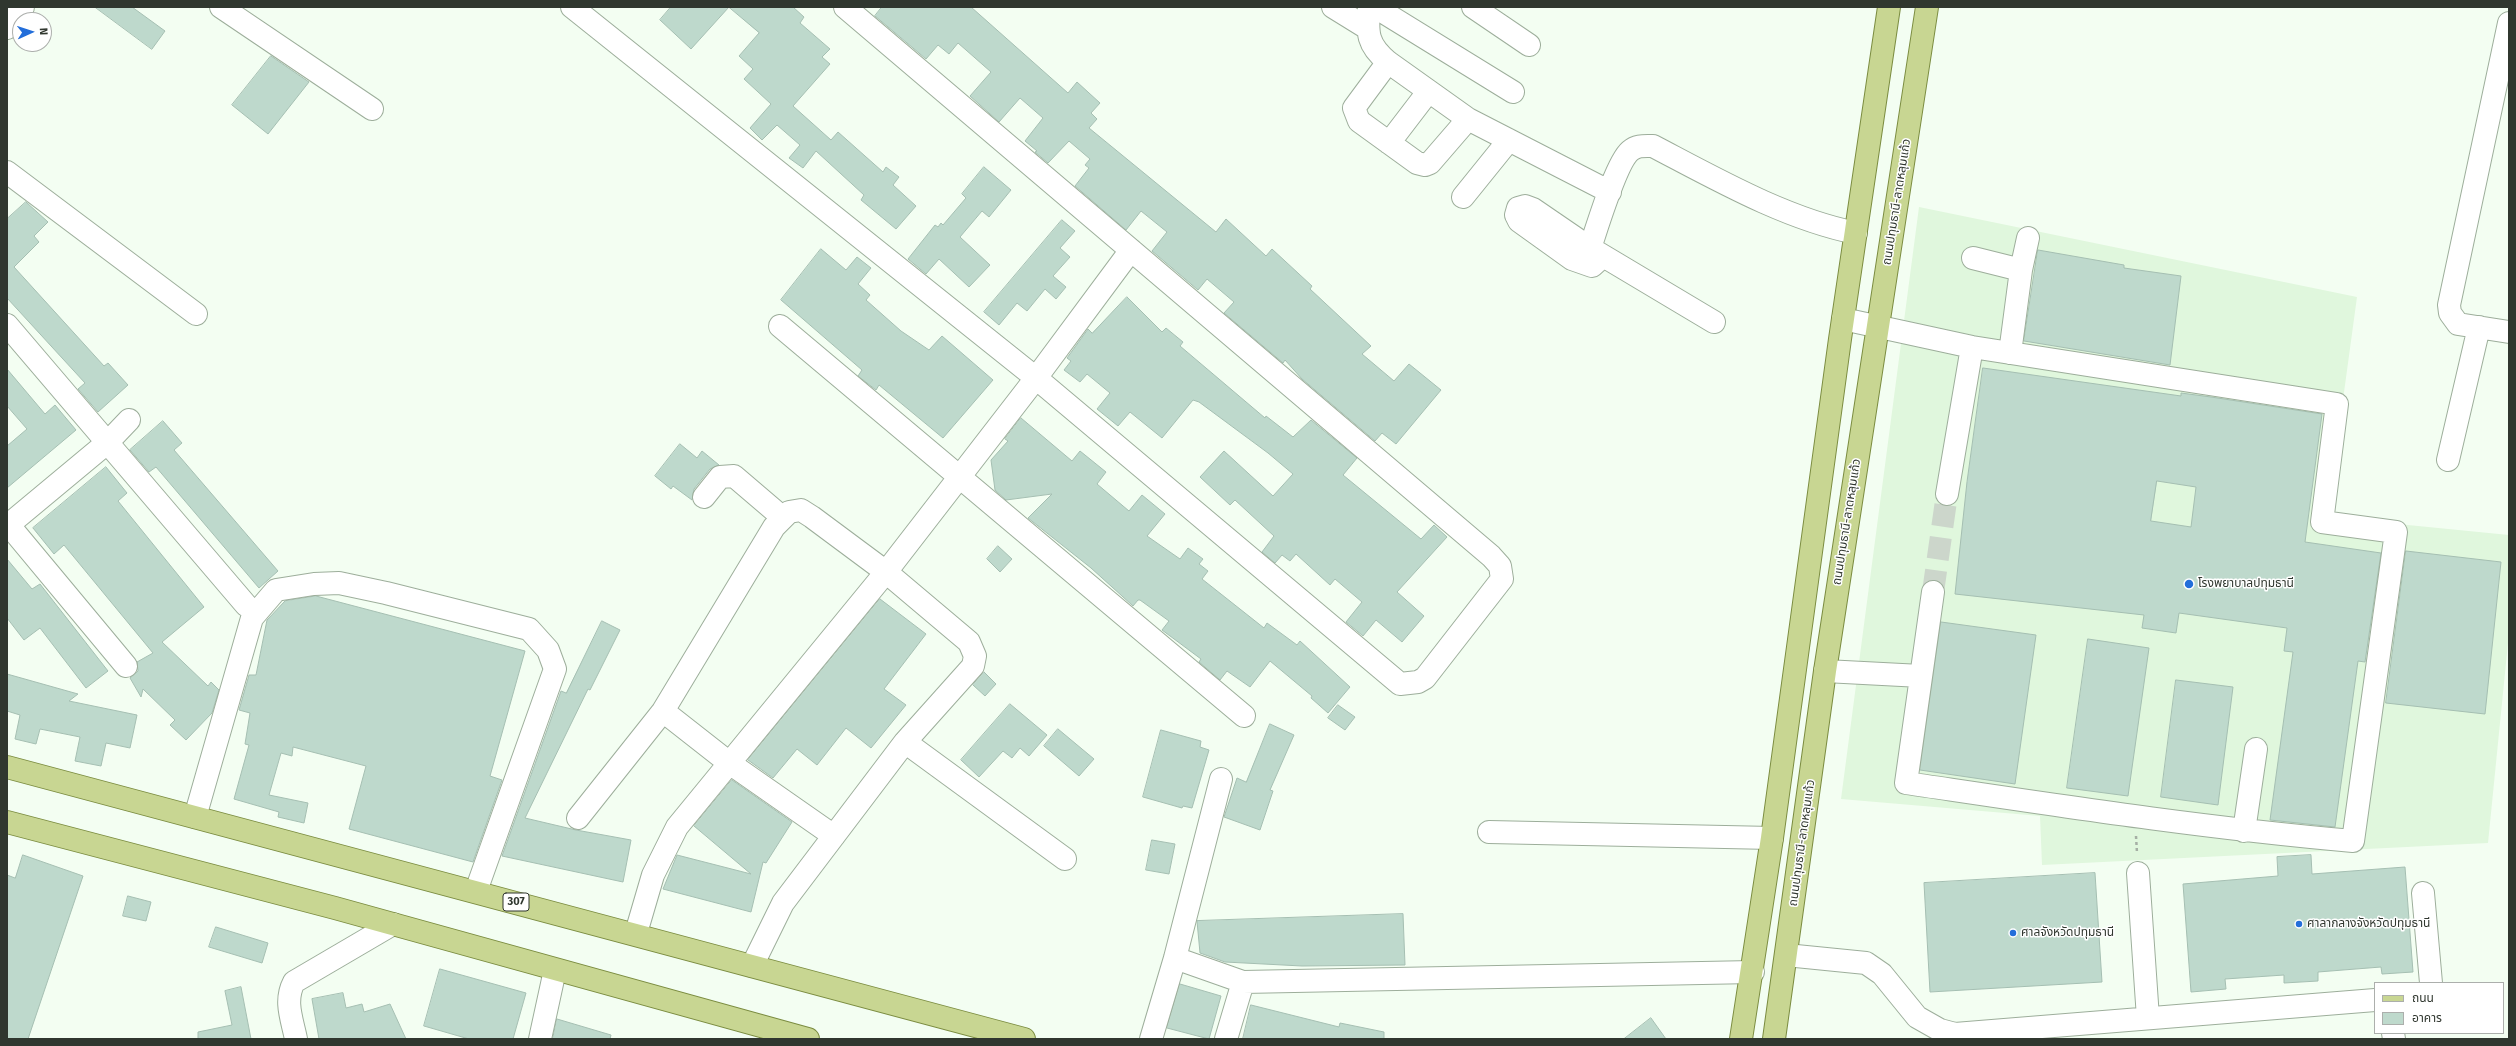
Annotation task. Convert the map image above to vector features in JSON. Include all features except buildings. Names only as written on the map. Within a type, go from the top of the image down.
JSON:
[{"type":"main road","points":[[1741,1039],[1753,972],[1843,319],[1889,7]]},
{"type":"main road","name":"ถนนปทุมธานี-ลาดหลุมแก้ว","points":[[1774,1039],[1825,671],[1927,7]]},
{"type":"main road","name":"307","points":[[7,767],[476,891],[1024,1039]]},
{"type":"main road","points":[[7,822],[393,924],[795,1037]]},
{"type":"street","points":[[7,28],[23,7]]},
{"type":"street","points":[[222,7],[372,109]]},
{"type":"street","points":[[572,7],[1036,378],[1400,684],[1418,682],[1426,678],[1502,579],[1500,566],[1491,556],[845,7]]},
{"type":"street","points":[[1333,7],[1368,17],[1370,42],[1376,52],[1428,92],[1468,119],[1610,192]]},
{"type":"street","points":[[1375,7],[1513,92]]},
{"type":"street","points":[[1473,7],[1529,45]]},
{"type":"street","points":[[2509,23],[2449,305],[2450,313],[2458,324],[2509,332]]},
{"type":"street","points":[[1388,62],[1354,111],[1359,121],[1417,163],[1425,165],[1430,163],[1468,119]]},
{"type":"street","points":[[1389,143],[1428,92]]},
{"type":"street","points":[[1463,196],[1510,140]]},
{"type":"street","points":[[1714,322],[1596,252],[1610,192],[1621,165],[1629,151],[1640,146],[1653,146],[1792,214],[1825,227],[1856,232]]},
{"type":"street","points":[[7,172],[196,314]]},
{"type":"street","points":[[2010,353],[2021,270],[2028,238]]},
{"type":"street","points":[[636,934],[653,875],[677,827],[728,762],[886,572],[1036,378],[1131,250]]},
{"type":"street","points":[[1973,258],[2021,270]]},
{"type":"street","points":[[1843,319],[1877,328],[1972,347],[2337,404],[2322,522],[2396,532],[2353,841],[2244,831],[2135,817],[1906,783],[1932,592]]},
{"type":"street","points":[[7,325],[246,605]]},
{"type":"street","points":[[780,326],[958,478],[1244,716]]},
{"type":"street","points":[[2448,460],[2479,328]]},
{"type":"street","points":[[1948,494],[1972,347]]},
{"type":"street","points":[[126,666],[7,525],[108,442],[129,420]]},
{"type":"street","points":[[704,497],[720,477],[734,476],[782,517]]},
{"type":"street","points":[[578,818],[663,711],[782,517],[789,512],[801,510],[886,572],[969,642],[975,656],[973,666],[905,742],[783,903],[752,966]]},
{"type":"street","points":[[194,817],[252,618],[276,590],[314,584],[339,583],[386,593],[529,629],[548,650],[555,669],[476,891]]},
{"type":"street","points":[[1825,671],[1921,676]]},
{"type":"street","points":[[663,711],[728,762],[834,836]]},
{"type":"street","points":[[905,742],[1065,859]]},
{"type":"street","points":[[2244,831],[2256,749]]},
{"type":"street","points":[[1151,1039],[1175,958],[1221,779]]},
{"type":"street","points":[[1489,832],[1568,835],[1772,838]]},
{"type":"street","points":[[2138,873],[2148,1018]]},
{"type":"street","points":[[2423,893],[2431,982]]},
{"type":"street","points":[[296,1039],[288,1001],[289,992],[294,982],[393,924]]},
{"type":"street","points":[[1786,955],[1866,963],[1882,974],[1917,1017],[1940,1030],[1955,1034],[2087,1031],[2148,1018],[2374,1000]]},
{"type":"street","points":[[1175,958],[1244,982],[1753,972]]},
{"type":"street","points":[[540,1039],[555,970]]},
{"type":"street","points":[[1226,1039],[1244,982]]},
{"type":"path","points":[[2135,817],[2138,873]]},
{"type":"shaded area","name":"โรงพยาบาลปทุมธานี","points":[[1919,207],[2357,297],[2327,517],[2509,535],[2509,633],[2488,843],[2042,865],[2040,816],[1841,799]]},
{"type":"tunnel","points":[[1933,592],[1947,494]]},
{"type":"place","name":"โรงพยาบาลปทุมธานี","points":[[2189,584]]},
{"type":"place","name":"ศาลากลางจังหวัดปทุมธานี","points":[[2299,924]]},
{"type":"place","name":"ศาลจังหวัดปทุมธานี","points":[[2013,933]]}]
